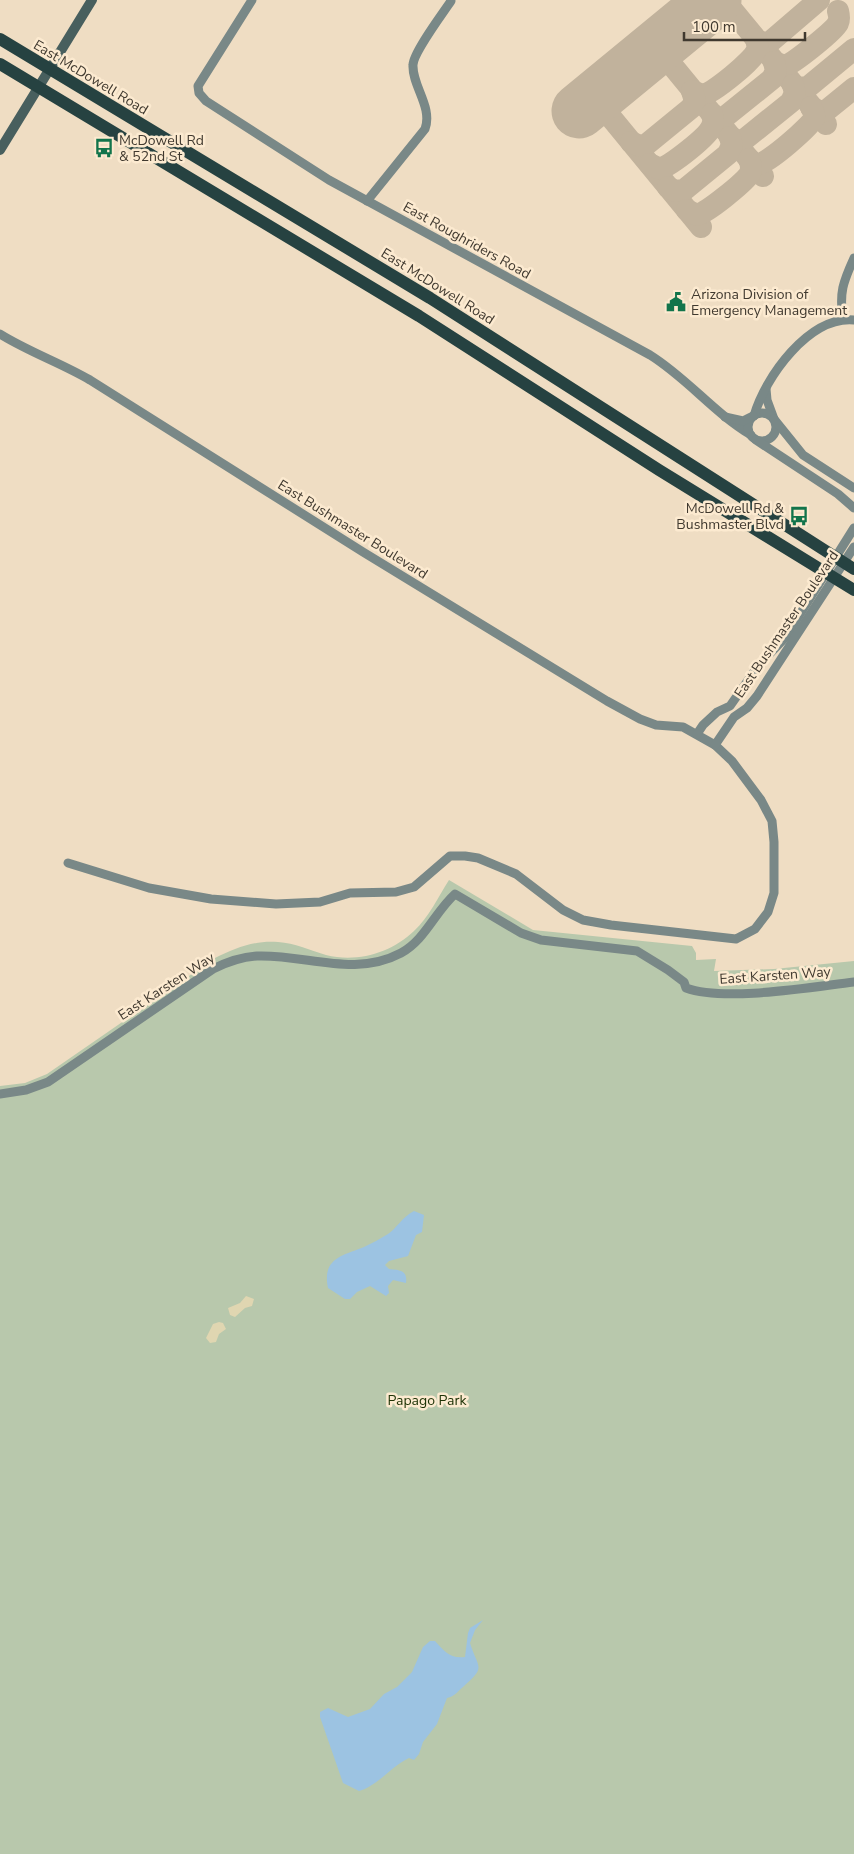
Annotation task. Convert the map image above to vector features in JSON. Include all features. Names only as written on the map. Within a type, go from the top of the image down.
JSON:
[{"type":"main road","points":[[0,150],[92,0]]},
{"type":"main road","name":"East McDowell Road","points":[[0,39],[422,293],[844,563]]},
{"type":"main road","points":[[0,64],[419,316],[659,470],[854,590]]},
{"type":"street","name":"East Roughriders Road","points":[[252,0],[198,86],[199,93],[206,101],[367,201],[650,355],[674,371],[729,422],[754,437]]},
{"type":"street","points":[[367,201],[425,129],[428,118],[412,66],[418,52],[453,3]]},
{"type":"street","points":[[843,319],[840,299],[842,286],[854,258]]},
{"type":"street","points":[[854,320],[843,319],[822,326],[796,347],[761,395],[754,416],[749,423],[754,437],[838,494],[854,508]]},
{"type":"street","name":"East Bushmaster Boulevard","points":[[0,334],[22,348],[62,365],[97,384],[363,552],[607,701],[640,719],[656,725],[683,727],[715,745],[734,717],[747,708],[757,696],[830,576]]},
{"type":"street","points":[[754,437],[765,441],[773,436],[776,428],[767,400],[766,389]]},
{"type":"street","points":[[725,417],[743,421],[754,416],[766,414],[774,419],[803,455],[854,488]]},
{"type":"street","name":"East Bushmaster Boulevard","points":[[844,563],[854,528]]},
{"type":"street","name":"East Bushmaster Boulevard","points":[[697,734],[703,725],[717,712],[730,706],[740,695],[758,666],[785,638],[830,576],[844,563],[854,547]]},
{"type":"street","points":[[68,863],[149,888],[211,899],[276,904],[320,902],[350,893],[396,892],[414,887],[450,856],[465,856],[478,858],[516,874],[563,910],[583,920],[610,925],[736,938],[755,929],[768,912],[774,893],[774,842],[769,812],[732,761],[715,745]]},
{"type":"street","name":"East Karsten Way","points":[[0,1094],[26,1090],[48,1082],[213,969],[233,960],[266,956],[329,964],[357,965],[385,960],[402,953],[416,942],[444,904],[455,894],[521,933],[549,942],[637,951],[684,982],[686,988],[698,992],[742,993],[854,982]]},
{"type":"green space","name":"Papago Park","points":[[449,880],[533,930],[692,946],[696,953],[696,960],[716,959],[714,971],[774,969],[854,961],[854,1854],[0,1854],[0,1086],[25,1083],[47,1074],[215,958],[238,948],[261,942],[278,942],[296,945],[326,955],[350,958],[373,954],[395,945],[414,931],[429,913]]},
{"type":"sand","points":[[246,1296],[254,1299],[252,1306],[245,1308],[235,1317],[230,1315],[228,1308],[240,1303]]},
{"type":"sand","points":[[223,1323],[226,1329],[219,1334],[216,1342],[210,1343],[206,1338],[213,1324]]},
{"type":"water","points":[[414,1211],[424,1215],[422,1232],[416,1235],[408,1256],[389,1261],[385,1265],[389,1269],[399,1270],[404,1273],[406,1275],[406,1283],[393,1280],[388,1286],[389,1293],[386,1296],[370,1286],[357,1292],[350,1299],[345,1299],[328,1288],[328,1271],[335,1260],[388,1234],[406,1216]]},
{"type":"water","points":[[483,1620],[475,1630],[470,1643],[478,1663],[478,1671],[456,1694],[447,1698],[437,1724],[423,1742],[419,1754],[414,1760],[409,1758],[373,1785],[359,1791],[343,1783],[320,1717],[320,1712],[328,1708],[348,1717],[370,1709],[384,1694],[397,1687],[412,1672],[423,1647],[430,1641],[435,1641],[444,1651],[455,1657],[465,1657],[470,1628]]},
{"type":"taxiway","points":[[724,0],[826,124]]},
{"type":"taxiway","points":[[756,39],[761,43],[770,42],[819,0]]},
{"type":"taxiway","points":[[774,62],[785,66],[797,59],[835,27],[839,18],[838,11]]},
{"type":"taxiway","points":[[692,91],[703,95],[733,75],[754,55],[757,50],[756,39]]},
{"type":"taxiway","points":[[657,47],[763,176]]},
{"type":"taxiway","points":[[793,85],[800,88],[808,87],[854,49]]},
{"type":"taxiway","points":[[712,114],[720,119],[726,116],[772,79],[776,71],[774,62]]},
{"type":"taxiway","points":[[730,137],[739,141],[745,139],[791,102],[795,93],[793,85]]},
{"type":"taxiway","points":[[811,107],[821,112],[827,110],[854,88]]},
{"type":"taxiway","points":[[631,142],[640,146],[647,144],[691,108],[695,101],[692,91]]},
{"type":"taxiway","points":[[595,98],[701,227]]},
{"type":"taxiway","points":[[749,159],[759,164],[771,158],[789,144],[814,118],[811,107]]},
{"type":"taxiway","points":[[650,164],[660,169],[689,150],[709,131],[713,123],[712,114]]},
{"type":"taxiway","points":[[668,187],[675,191],[684,190],[728,154],[732,145],[730,137]]},
{"type":"taxiway","points":[[687,210],[697,215],[702,213],[732,191],[749,175],[751,171],[749,159]]},
{"type":"runway","points":[[579,111],[714,0]]},
{"type":"place","name":"McDowell Rd & 52nd St","points":[[104,148]]},
{"type":"place","name":"Arizona Division of Emergency Management","points":[[676,302]]},
{"type":"place","name":"McDowell Rd & Bushmaster Blvd","points":[[799,516]]}]
